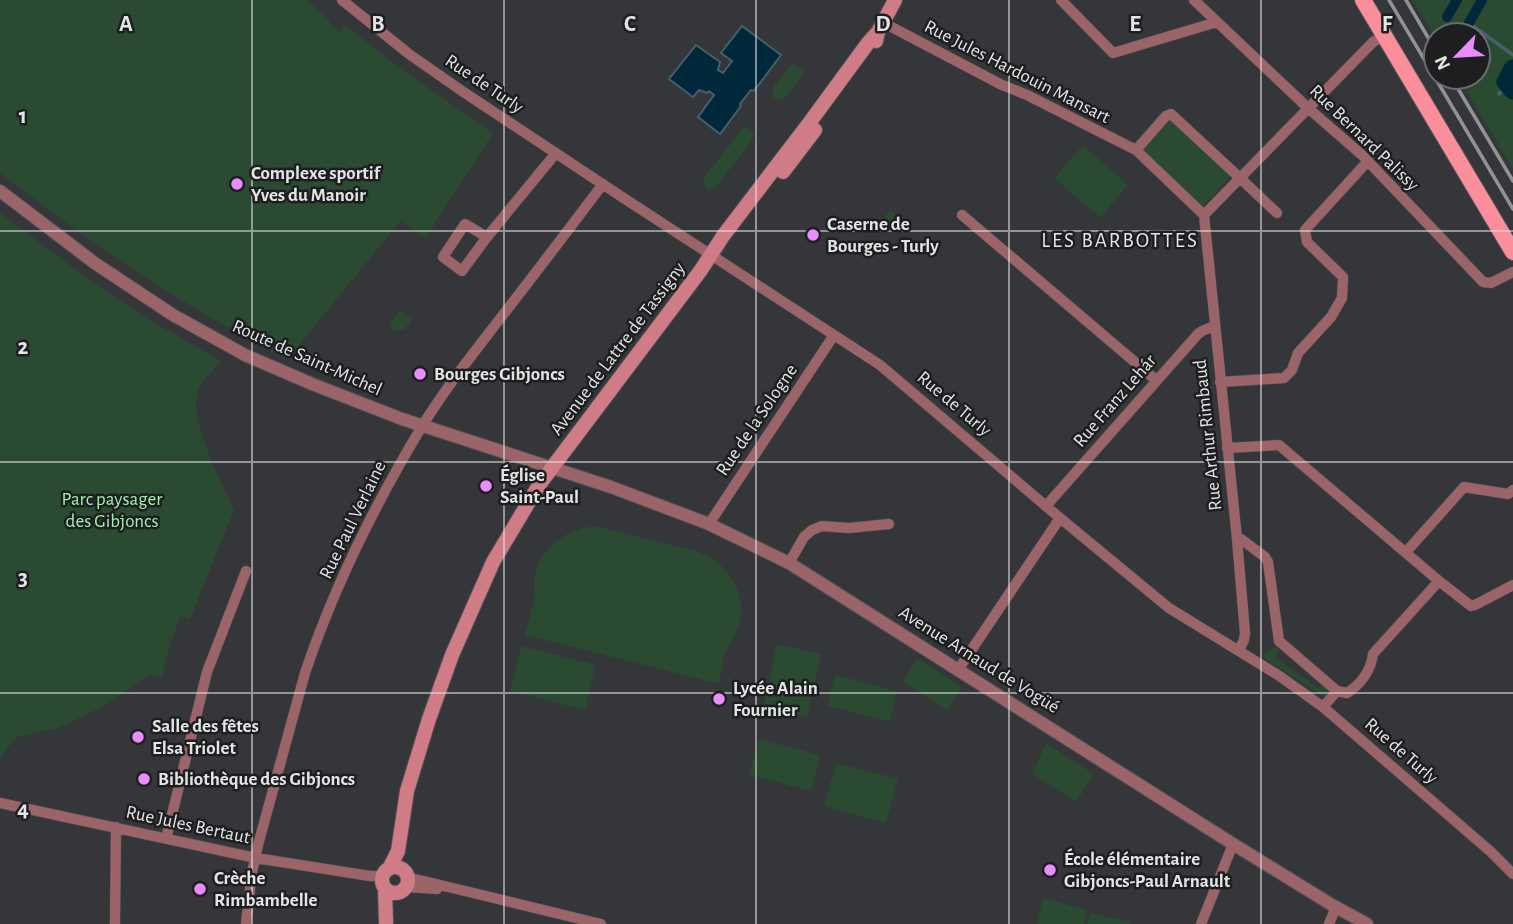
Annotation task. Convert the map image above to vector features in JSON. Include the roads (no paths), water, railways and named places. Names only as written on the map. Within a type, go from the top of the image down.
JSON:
[{"type":"main road","name":"Avenue de Lattre de Tassigny","points":[[386,923],[407,791],[452,654],[493,562],[539,485],[881,28],[895,0]]},
{"type":"main road","points":[[1363,0],[1513,252]]},
{"type":"street","name":"Rue de Turly","points":[[342,0],[409,54],[883,367],[1169,608],[1278,675],[1324,707],[1490,850],[1513,874]]},
{"type":"street","points":[[1061,0],[1113,53],[1217,22]]},
{"type":"street","name":"Rue Bernard Palissy","points":[[1194,0],[1368,161],[1483,282],[1492,283],[1513,272]]},
{"type":"street","name":"Rue Jules Hardouin Mansart","points":[[881,28],[1136,150],[1204,215]]},
{"type":"street","points":[[1204,215],[1373,42],[1384,36]]},
{"type":"street","points":[[1136,150],[1171,114],[1277,213]]},
{"type":"street","points":[[487,237],[465,224],[443,257],[462,271],[556,153]]},
{"type":"street","points":[[1220,382],[1284,377],[1292,370],[1298,354],[1331,317],[1342,298],[1343,277],[1307,242],[1305,230],[1368,161]]},
{"type":"street","name":"Rue Paul Verlaine","points":[[246,924],[256,858],[270,797],[314,645],[357,544],[422,426],[470,358],[603,184]]},
{"type":"street","name":"Route de Saint-Michel","points":[[0,191],[96,264],[173,315],[245,355],[422,426],[552,469]]},
{"type":"street","points":[[962,215],[1156,380]]},
{"type":"street","name":"Rue Arthur Rimbaud","points":[[1204,215],[1245,632],[1238,650]]},
{"type":"street","name":"Rue Franz Lehár","points":[[1046,506],[1198,334],[1214,326]]},
{"type":"street","name":"Rue de la Sologne","points":[[709,524],[834,335]]},
{"type":"street","points":[[1227,448],[1279,445],[1471,606],[1513,585]]},
{"type":"street","name":"Avenue Arnaud de Vogüé","points":[[552,469],[611,487],[709,524],[789,563],[1233,844],[1367,924]]},
{"type":"street","points":[[1406,552],[1464,487],[1508,494],[1513,489]]},
{"type":"street","points":[[958,670],[1060,518]]},
{"type":"street","points":[[789,563],[804,537],[822,526],[849,528],[889,524]]},
{"type":"street","points":[[1237,539],[1241,539],[1268,562],[1279,641],[1337,691],[1347,693],[1356,686],[1370,669],[1373,654],[1439,580]]},
{"type":"street","points":[[166,839],[207,671],[246,571]]},
{"type":"street","points":[[1324,707],[1337,691]]},
{"type":"street","name":"Rue Jules Bertaut","points":[[0,803],[256,858],[460,890],[601,924]]},
{"type":"street","points":[[114,924],[116,827]]},
{"type":"street","points":[[1202,924],[1233,844]]},
{"type":"street","points":[[1329,924],[1336,907]]},
{"type":"water","points":[[742,26],[781,55],[754,91],[751,90],[740,104],[720,134],[698,117],[714,95],[709,91],[707,93],[699,90],[693,97],[669,79],[696,45],[720,62],[718,70],[723,73],[732,61],[721,53]]},
{"type":"waterway","points":[[1447,17],[1457,0]]},
{"type":"waterway","points":[[1470,21],[1482,0]]},
{"type":"waterway","points":[[1492,40],[1513,55]]},
{"type":"waterway","points":[[1513,69],[1506,82],[1513,90]]},
{"type":"waterway","points":[[1499,94],[1506,82]]},
{"type":"railway","points":[[1389,0],[1513,209]]},
{"type":"railway","points":[[1406,0],[1422,27]]},
{"type":"railway","points":[[1459,91],[1513,181]]},
{"type":"place","name":"Complexe sportif Yves du Manoir","points":[[237,184]]},
{"type":"place","name":"Caserne de Bourges - Turly","points":[[813,235]]},
{"type":"place","name":"Bourges Gibjoncs","points":[[420,374]]},
{"type":"place","name":"Église Saint-Paul","points":[[486,486]]},
{"type":"place","name":"Lycée Alain Fournier","points":[[719,699]]},
{"type":"place","name":"Salle des fêtes Elsa Triolet","points":[[138,737]]},
{"type":"place","name":"Bibliothèque des Gibjoncs","points":[[144,779]]},
{"type":"place","name":"École élémentaire Gibjoncs-Paul Arnault","points":[[1050,870]]},
{"type":"place","name":"Crèche Rimbambelle","points":[[200,889]]},
{"type":"district","name":"LES BARBOTTES","points":[[1120,240]]},
{"type":"park label","name":"Parc paysager des Gibjoncs","points":[[112,510]]}]
